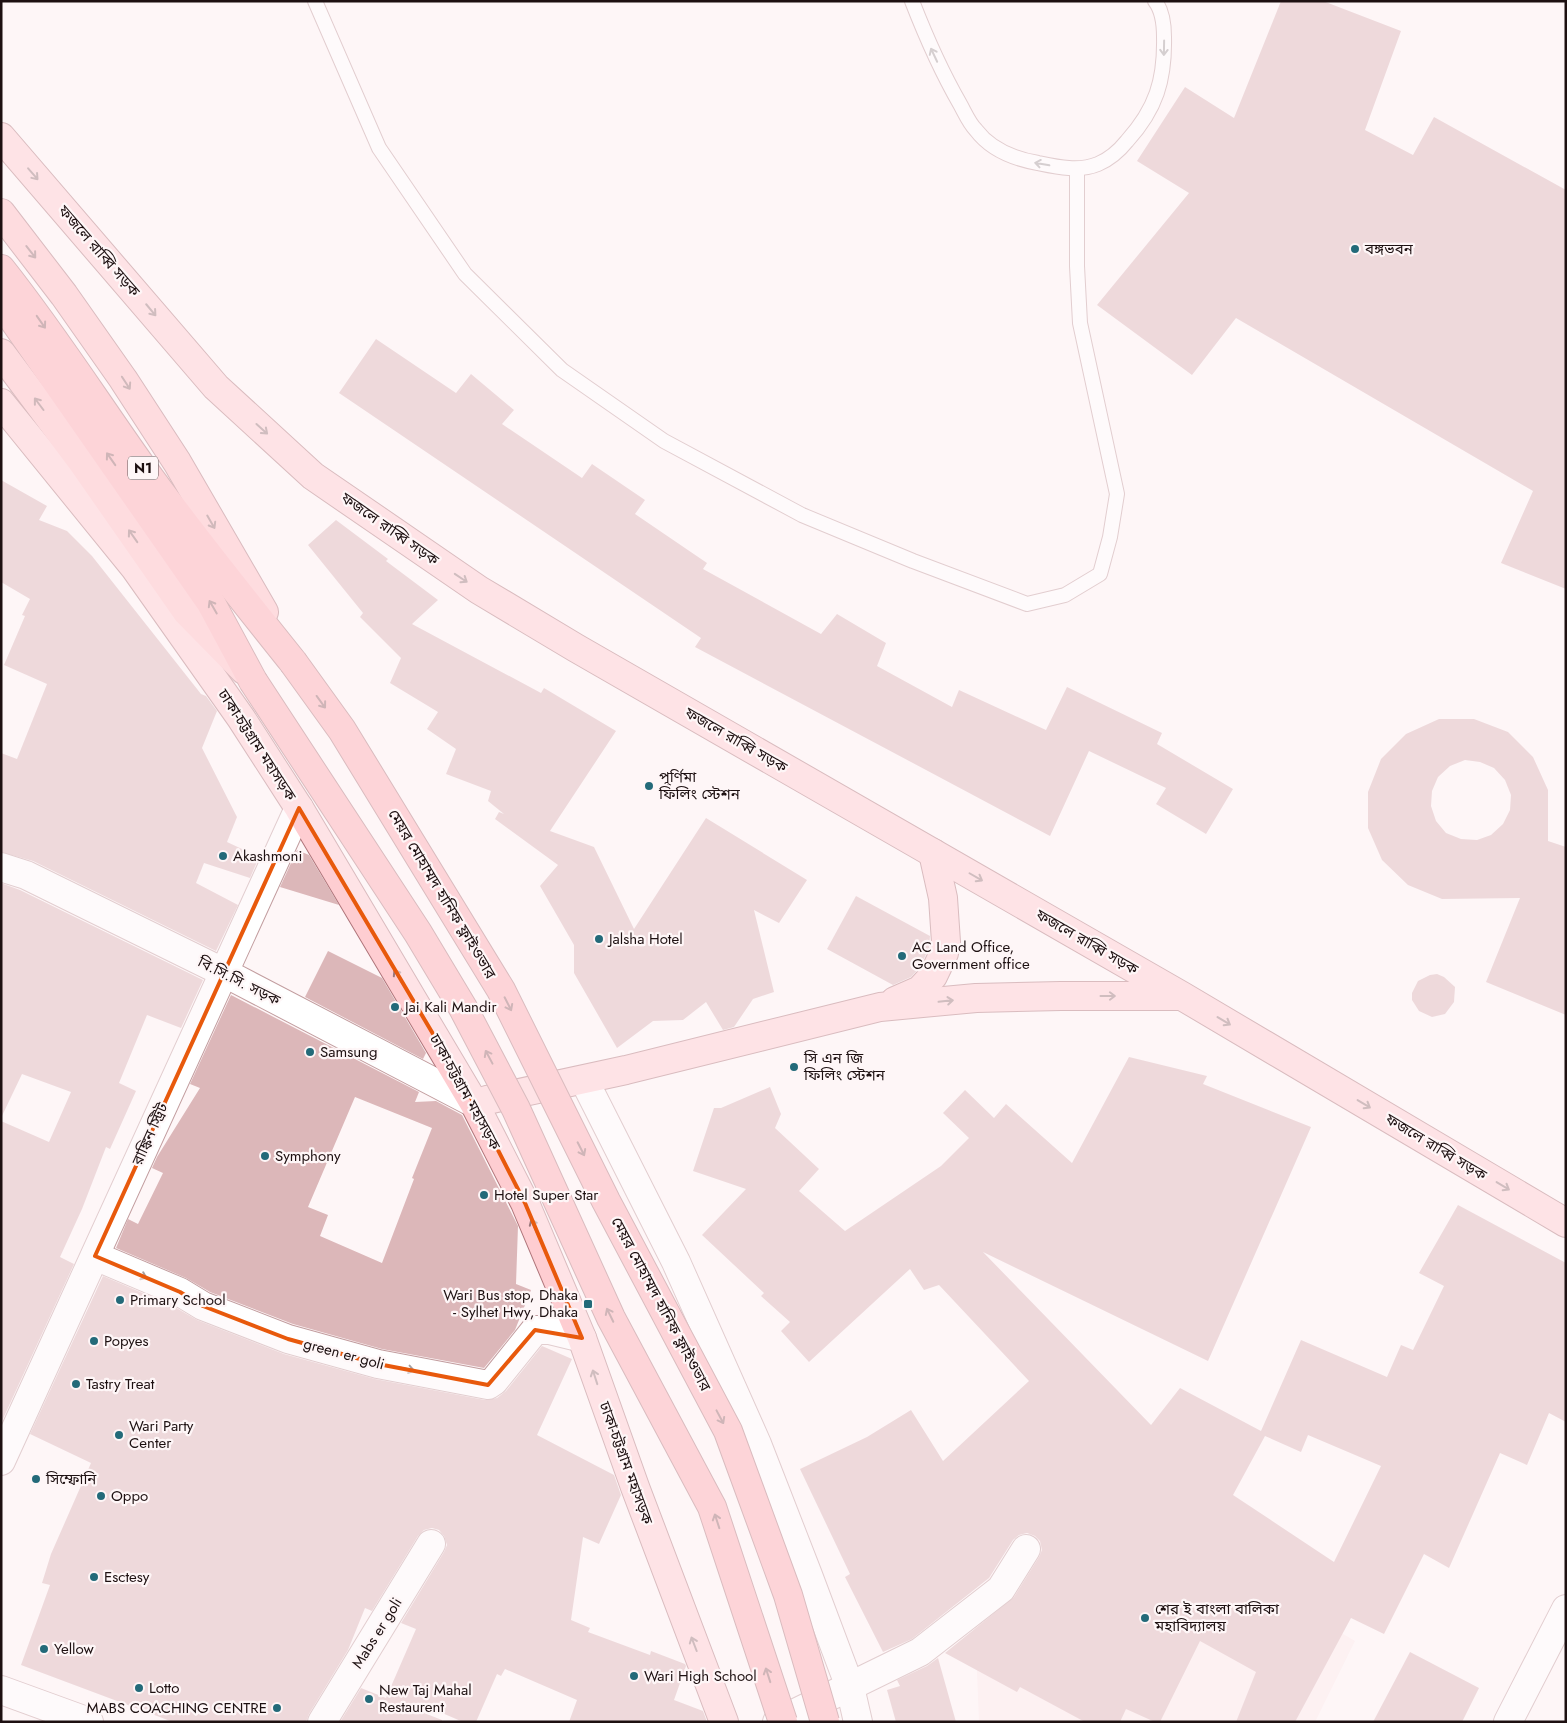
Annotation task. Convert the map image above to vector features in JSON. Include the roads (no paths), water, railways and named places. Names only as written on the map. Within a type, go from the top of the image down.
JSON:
[{"type":"highway","points":[[1,213],[64,295],[156,428],[293,662]]},
{"type":"highway","name":"মেয়র মোহাম্মদ হানিফ ফ্লাইওভার","points":[[1,269],[25,299],[148,474],[209,556],[293,662],[342,730],[501,990],[606,1201],[728,1431],[788,1595],[825,1722]]},
{"type":"highway","name":"N1","points":[[1,302],[211,603],[253,680],[418,933],[463,1008],[516,1108],[611,1318],[712,1507],[783,1722]]},
{"type":"highway","points":[[1,353],[81,460],[187,612],[253,680]]},
{"type":"main road","name":"ফজলে রাব্বি সড়ক","points":[[1,137],[216,387],[314,476],[479,590],[576,648],[1182,996],[1566,1223]]},
{"type":"main road","name":"ঢাকা-চট্টগ্রাম মহাসড়ক","points":[[1,404],[135,568],[241,718],[299,808],[474,1103],[525,1203],[582,1338],[635,1487],[724,1722]]},
{"type":"main road","points":[[880,1007],[920,990],[933,976],[944,953],[946,942],[943,898],[934,853]]},
{"type":"main road","points":[[474,1103],[584,1080],[880,1007],[976,998],[1182,996]]},
{"type":"street","name":"রাঙ্কিন স্ট্রিট","points":[[1,1461],[299,808]]},
{"type":"street","name":"বি.সি.সি. সড়ক","points":[[1,866],[26,875],[224,972],[474,1103]]},
{"type":"street","points":[[584,1080],[676,1262],[757,1444],[850,1686],[858,1722]]},
{"type":"street","name":"green er goli","points":[[94,1256],[180,1292],[203,1306],[288,1339],[378,1364],[488,1385],[494,1381],[535,1330],[549,1330],[582,1338]]},
{"type":"street","name":"Mabs er goli","points":[[322,1722],[431,1544]]},
{"type":"street","points":[[777,1722],[920,1652],[1001,1589],[1026,1549]]},
{"type":"street","points":[[1508,1722],[1566,1609]]},
{"type":"street","points":[[1,1690],[89,1722]]},
{"type":"lane","points":[[315,1],[379,148],[465,274],[562,370],[664,441],[802,515],[913,562],[1027,604],[1065,595],[1100,574],[1110,537],[1117,494],[1080,322],[1077,266],[1077,169]]},
{"type":"lane","points":[[912,1],[943,75],[976,130],[995,148],[1022,160],[1077,169],[1097,164],[1116,153],[1136,132],[1152,108],[1162,80],[1165,51],[1164,30],[1159,6],[1155,1]]},
{"type":"place","name":"বঙ্গভবন","points":[[1355,249]]},
{"type":"place","name":"পূর্ণিমা ফিলিং স্টেশন","points":[[649,786]]},
{"type":"place","name":"Akashmoni","points":[[223,856]]},
{"type":"place","name":"Jalsha Hotel","points":[[599,939]]},
{"type":"place","name":"AC Land Office, Government office","points":[[902,956]]},
{"type":"place","name":"Jai Kali Mandir","points":[[395,1007]]},
{"type":"place","name":"Samsung","points":[[310,1052]]},
{"type":"place","name":"সি এন জি ফিলিং স্টেশন","points":[[794,1067]]},
{"type":"place","name":"Symphony","points":[[265,1156]]},
{"type":"place","name":"Hotel Super Star","points":[[484,1195]]},
{"type":"place","name":"Primary School","points":[[120,1300]]},
{"type":"place","name":"Wari Bus stop, Dhaka - Sylhet Hwy, Dhaka","points":[[588,1304]]},
{"type":"place","name":"Popyes","points":[[94,1341]]},
{"type":"place","name":"Tastry Treat","points":[[76,1384]]},
{"type":"place","name":"Wari Party Center","points":[[119,1435]]},
{"type":"place","name":"সিম্ফোনি","points":[[36,1479]]},
{"type":"place","name":"Oppo","points":[[101,1496]]},
{"type":"place","name":"Esctesy","points":[[94,1577]]},
{"type":"place","name":"শের ই বাংলা বালিকা মহাবিদ্যালয়","points":[[1145,1618]]},
{"type":"place","name":"Yellow","points":[[44,1649]]},
{"type":"place","name":"Wari High School","points":[[634,1676]]},
{"type":"place","name":"Lotto","points":[[139,1688]]},
{"type":"place","name":"New Taj Mahal Restaurent","points":[[369,1699]]},
{"type":"place","name":"MABS COACHING CENTRE","points":[[277,1708]]}]
